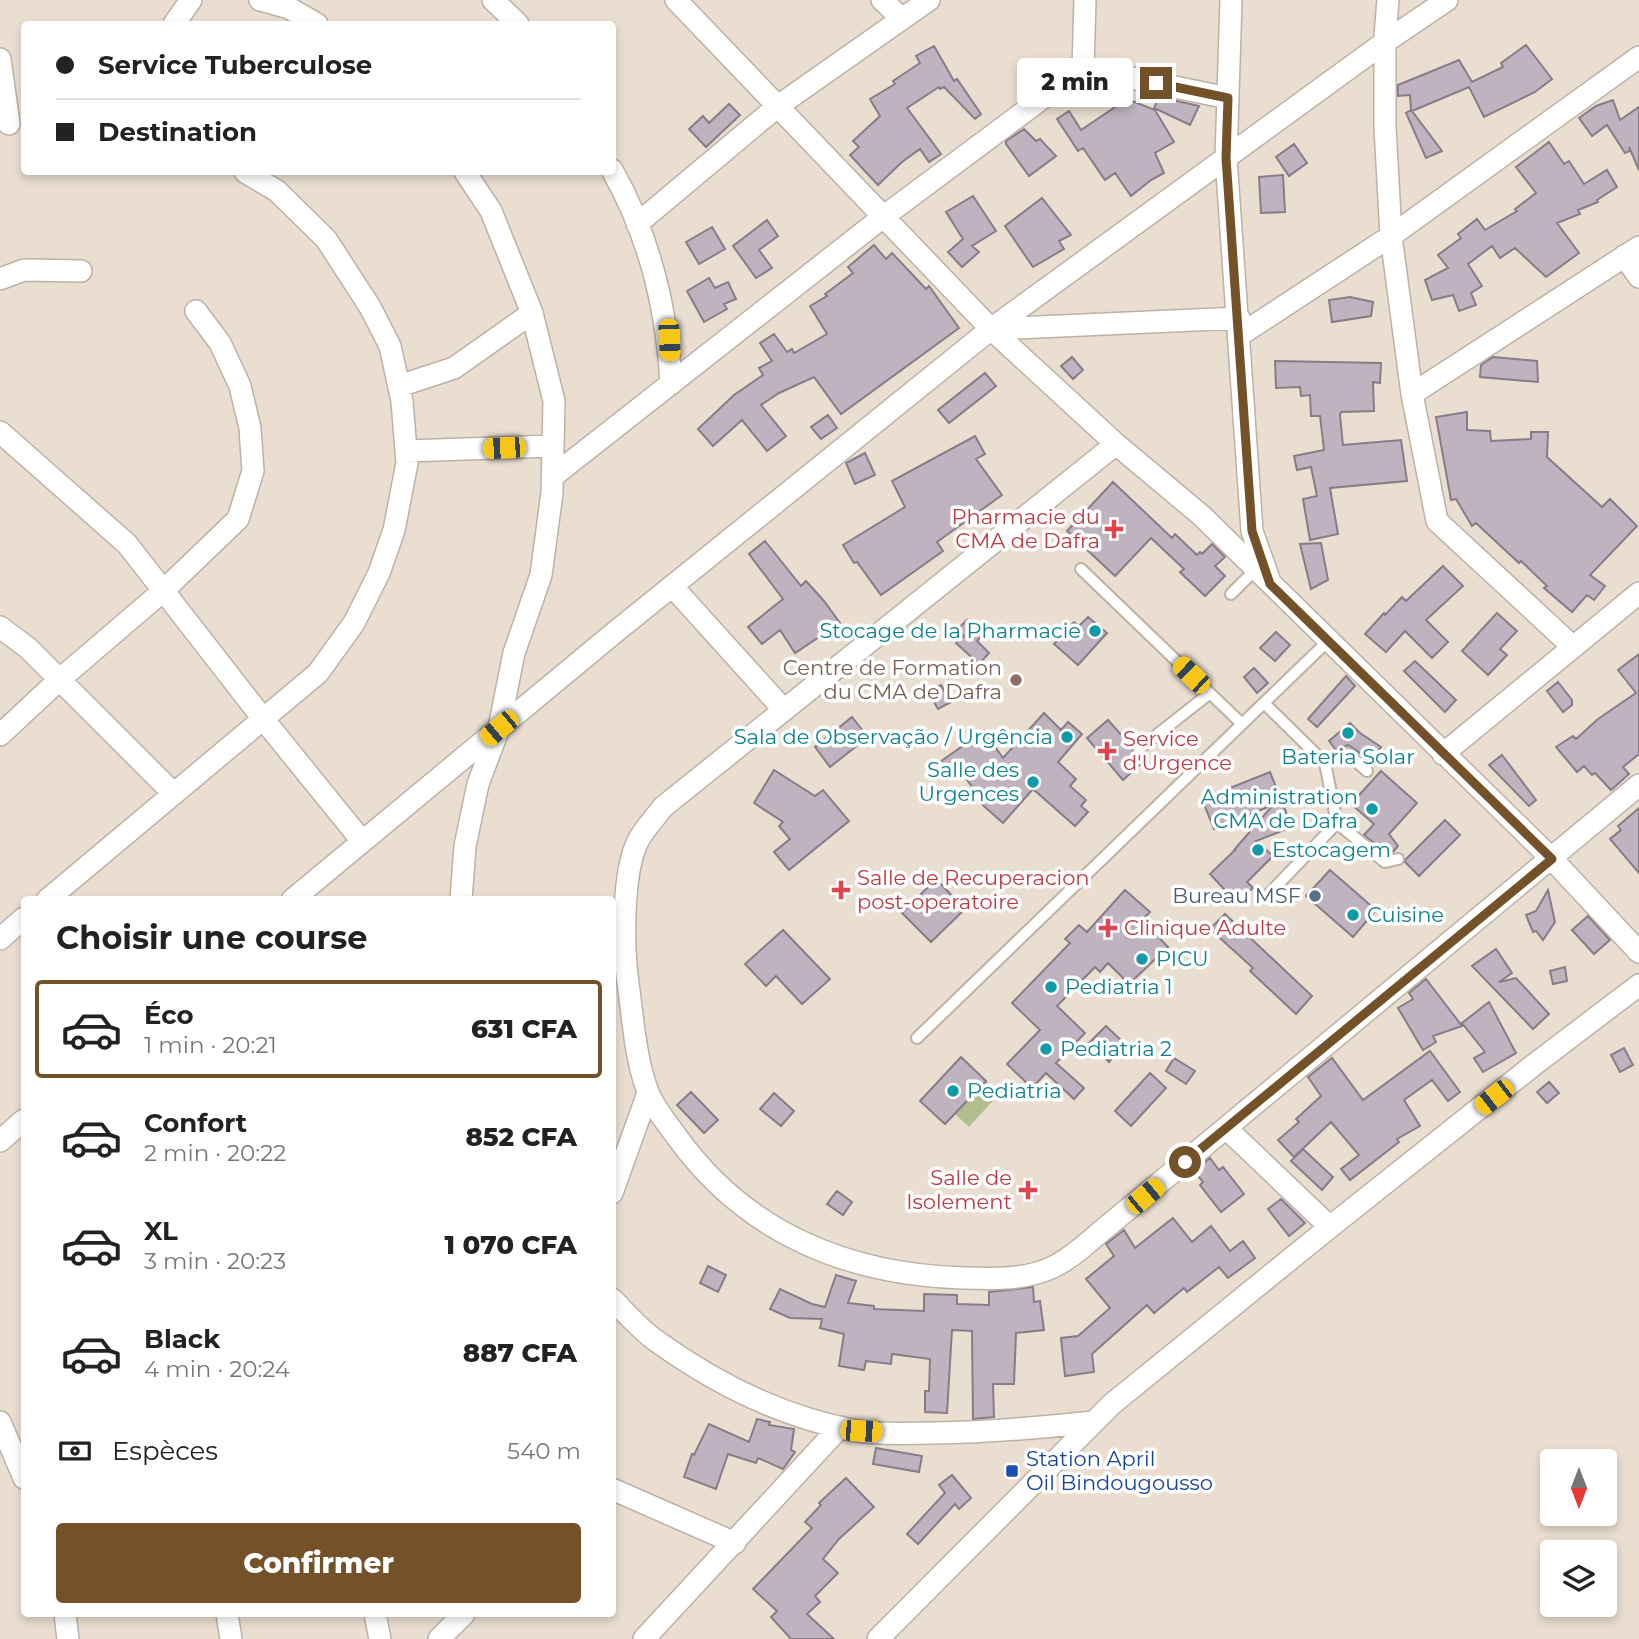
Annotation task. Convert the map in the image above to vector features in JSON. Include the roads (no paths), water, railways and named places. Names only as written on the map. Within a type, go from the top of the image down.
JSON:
[{"type":"street","points":[[176,21],[191,0]]},
{"type":"street","points":[[260,0],[289,8],[312,21]]},
{"type":"street","points":[[493,0],[515,21]]},
{"type":"street","points":[[676,0],[991,329],[1116,444],[1202,516],[1552,859],[1639,952]]},
{"type":"street","points":[[882,0],[902,19]]},
{"type":"street","points":[[637,224],[778,106],[929,0]]},
{"type":"street","points":[[1083,68],[1085,0]]},
{"type":"street","points":[[1231,0],[1226,158],[1252,531],[1263,577]]},
{"type":"street","points":[[1388,0],[1385,127],[1391,236],[1412,394],[1437,521],[1573,647]]},
{"type":"street","points":[[297,896],[672,586],[991,329],[1385,42],[1447,0]]},
{"type":"street","points":[[991,329],[1239,326],[1391,236],[1639,57]]},
{"type":"street","points":[[0,60],[11,124]]},
{"type":"street","points":[[552,477],[883,217],[1083,68],[1228,98]]},
{"type":"street","points":[[52,896],[318,673],[354,622],[379,573],[394,530],[407,463],[402,401],[390,346],[370,307],[326,239],[277,191],[250,175]]},
{"type":"street","points":[[461,896],[465,846],[478,784],[499,728],[514,653],[541,575],[552,477],[554,401],[532,313],[491,211],[467,175]]},
{"type":"street","points":[[614,175],[637,224],[658,286],[669,340],[671,383]]},
{"type":"street","points":[[1412,394],[1631,251],[1639,277]]},
{"type":"street","points":[[0,279],[24,270],[81,271]]},
{"type":"street","points":[[0,735],[59,680],[163,591],[238,519],[253,471],[250,428],[240,386],[220,342],[196,311]]},
{"type":"street","points":[[399,386],[454,368],[532,313]]},
{"type":"street","points":[[0,432],[127,544],[362,841]]},
{"type":"street","points":[[1116,444],[663,807],[637,843],[626,888],[625,963],[635,1037],[648,1093],[687,1151],[728,1196],[788,1237],[862,1265],[909,1275],[1001,1279],[1028,1275],[1053,1267],[1104,1229],[1639,785]]},
{"type":"street","points":[[406,451],[553,446]]},
{"type":"street","points":[[672,586],[784,710]]},
{"type":"street","points":[[1443,754],[1639,593]]},
{"type":"street","points":[[0,627],[28,648],[174,794]]},
{"type":"street","points":[[0,939],[21,921]]},
{"type":"street","points":[[878,1639],[1093,1422],[1197,1333],[1535,1064],[1639,985]]},
{"type":"street","points":[[616,1182],[648,1093]]},
{"type":"street","points":[[0,1141],[21,1124]]},
{"type":"street","points":[[1226,1128],[1330,1227]]},
{"type":"street","points":[[616,1303],[653,1339],[727,1386],[766,1405],[806,1419],[861,1431],[939,1433],[1027,1430],[1093,1422]]},
{"type":"street","points":[[0,1423],[21,1471]]},
{"type":"street","points":[[644,1639],[841,1427]]},
{"type":"street","points":[[616,1491],[735,1543]]},
{"type":"street","points":[[65,1617],[68,1639]]},
{"type":"street","points":[[227,1617],[231,1639]]},
{"type":"street","points":[[376,1617],[380,1639]]},
{"type":"street","points":[[439,1639],[461,1617]]},
{"type":"lane","points":[[1082,569],[1242,724]]},
{"type":"lane","points":[[1231,594],[1263,577]]},
{"type":"lane","points":[[917,1038],[1328,641]]},
{"type":"lane","points":[[1139,749],[1210,693]]},
{"type":"lane","points":[[1264,703],[1325,763],[1337,823],[1385,862],[1398,859]]},
{"type":"lane","points":[[1325,763],[1348,754],[1367,771]]},
{"type":"lane","points":[[1266,897],[1337,823]]},
{"type":"place","name":"Pharmacie du CMA de Dafra","points":[[1114,529]]},
{"type":"place","name":"Stocage de la Pharmacie","points":[[1095,631]]},
{"type":"place","name":"Centre de Formation du CMA de Dafra","points":[[1016,680]]},
{"type":"place","name":"Bateria Solar","points":[[1348,733]]},
{"type":"place","name":"Sala de Observação / Urgência","points":[[1067,737]]},
{"type":"place","name":"Service d'Urgence","points":[[1107,751]]},
{"type":"place","name":"Salle des Urgences","points":[[1033,782]]},
{"type":"place","name":"Administration CMA de Dafra","points":[[1372,809]]},
{"type":"place","name":"Estocagem","points":[[1258,850]]},
{"type":"place","name":"Salle de Recuperacion post-operatoire","points":[[841,890]]},
{"type":"place","name":"Bureau MSF","points":[[1315,896]]},
{"type":"place","name":"Cuisine","points":[[1353,915]]},
{"type":"place","name":"Clinique Adulte","points":[[1108,928]]},
{"type":"place","name":"PICU","points":[[1142,959]]},
{"type":"place","name":"Pediatria 1","points":[[1051,987]]},
{"type":"place","name":"Pediatria 2","points":[[1046,1049]]},
{"type":"place","name":"Pediatria","points":[[953,1091]]},
{"type":"place","name":"Salle de Isolement","points":[[1028,1190]]},
{"type":"place","name":"Station April Oil Bindougousso","points":[[1012,1471]]}]
